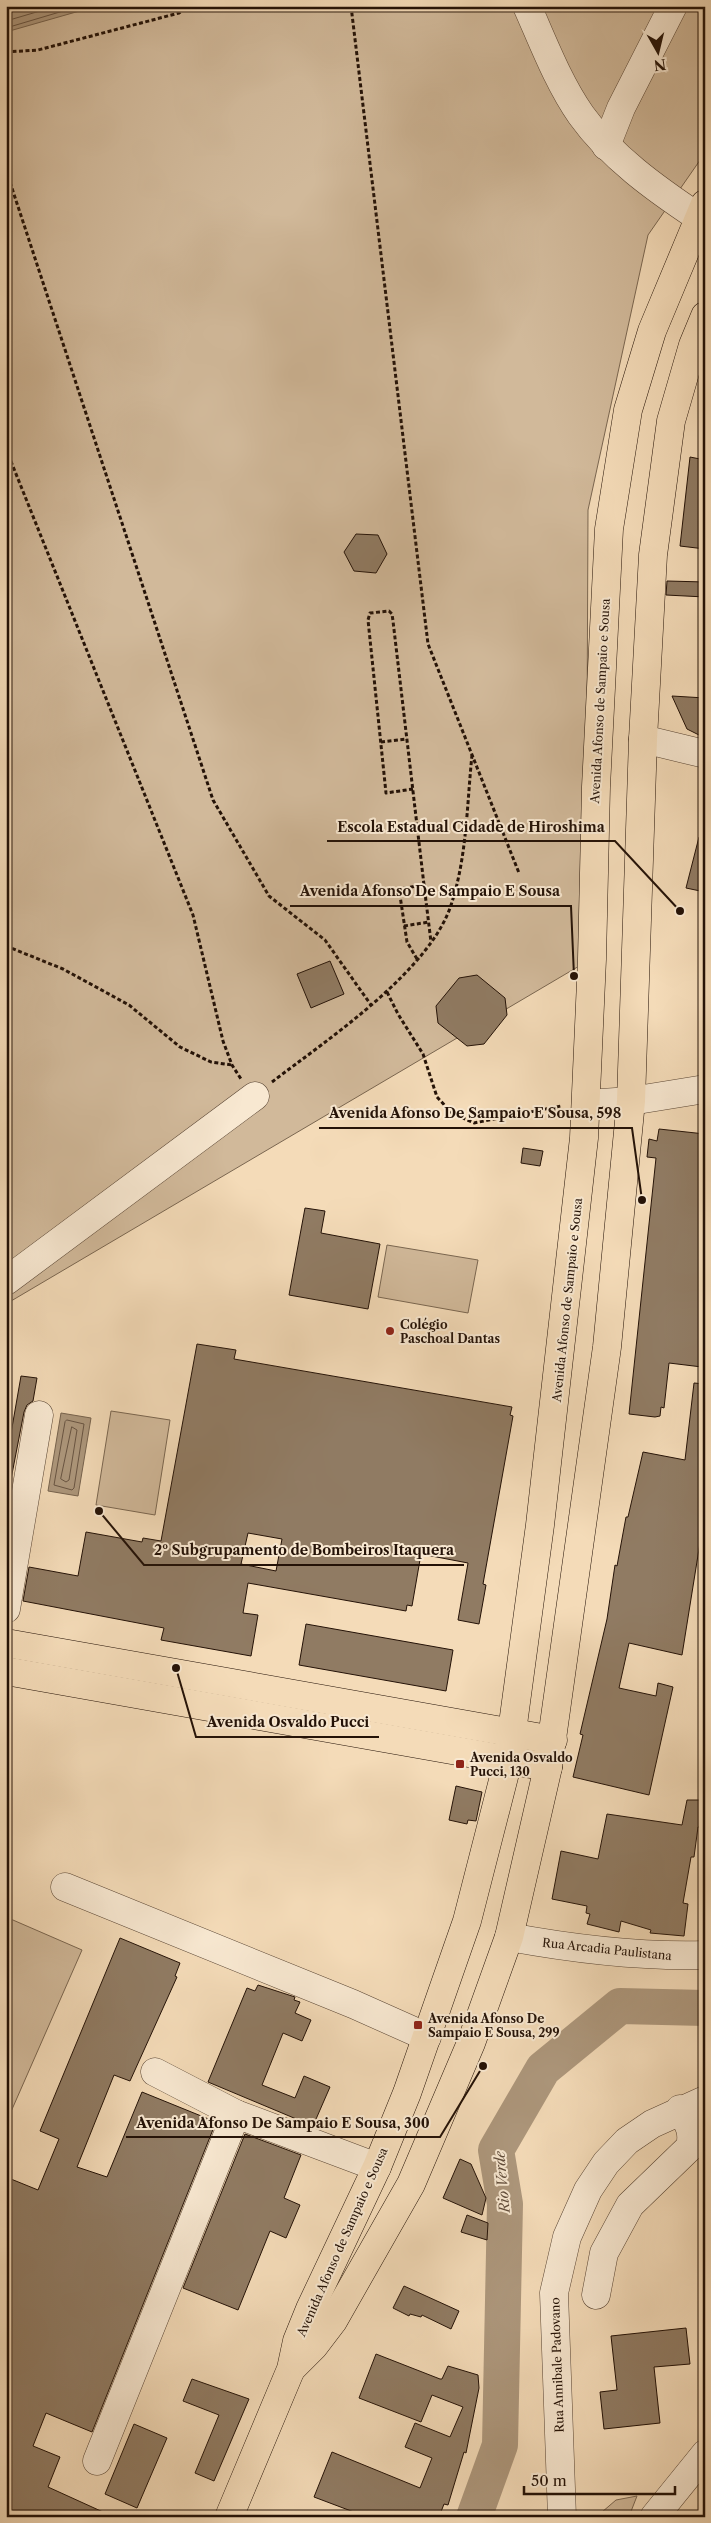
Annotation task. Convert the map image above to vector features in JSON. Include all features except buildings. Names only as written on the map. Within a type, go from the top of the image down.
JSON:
[{"type":"main road","name":"Avenida Afonso de Sampaio e Sousa","points":[[229,2517],[291,2370],[297,2341],[310,2309],[377,2167],[427,2037],[467,1921],[508,1761],[513,1734],[565,1318],[586,1104],[596,786],[609,530],[628,410],[652,331],[701,211]]},
{"type":"main road","name":"Avenida Afonso de Sampaio e Sousa","points":[[291,2370],[314,2346],[333,2321],[412,2184],[471,2043],[509,1937],[548,1767],[606,1356],[631,1101],[643,739],[653,555],[672,421],[692,345],[705,316]]},
{"type":"main road","points":[[6,1643],[552,1740]]},
{"type":"main road","points":[[6,1671],[548,1767]]},
{"type":"main road","points":[[377,2167],[412,2184]]},
{"type":"street","points":[[526,6],[558,73],[581,114],[606,146],[669,198],[701,211]]},
{"type":"street","points":[[606,146],[621,108],[673,6]]},
{"type":"street","points":[[643,739],[705,754]]},
{"type":"street","points":[[586,1104],[631,1101],[705,1089]]},
{"type":"street","points":[[6,1281],[255,1096]]},
{"type":"street","points":[[6,1609],[39,1415]]},
{"type":"street","points":[[65,1887],[353,2004],[427,2037]]},
{"type":"street","name":"Rua Arcadia Paulistana","points":[[509,1937],[562,1947],[659,1956],[705,1955]]},
{"type":"street","points":[[155,2072],[236,2114],[377,2167]]},
{"type":"street","points":[[596,2295],[604,2253],[630,2205],[690,2147],[693,2105]]},
{"type":"street","name":"Rua Annibale Padovano","points":[[562,2517],[554,2293],[567,2237],[588,2190],[606,2162],[627,2141],[652,2124],[693,2105]]},
{"type":"street","points":[[97,2460],[236,2114]]},
{"type":"street","points":[[654,2517],[705,2454]]},
{"type":"path","points":[[6,52],[38,50],[179,12],[188,6]]},
{"type":"path","points":[[350,6],[428,644],[519,873]]},
{"type":"path","points":[[6,170],[213,800],[270,896],[325,940],[371,1005]]},
{"type":"path","points":[[6,449],[193,915],[223,1041],[232,1065],[255,1096],[388,992],[431,942],[452,902],[461,859],[472,755]]},
{"type":"path","points":[[413,789],[386,793],[368,620],[370,613],[389,611],[392,614],[429,922],[431,942]]},
{"type":"path","points":[[381,742],[407,739]]},
{"type":"path","points":[[417,959],[407,942],[399,889],[424,885]]},
{"type":"path","points":[[404,926],[429,922]]},
{"type":"path","points":[[6,946],[63,969],[129,1005],[180,1047],[212,1062],[232,1065]]},
{"type":"path","points":[[388,992],[398,1014],[424,1054],[437,1097],[452,1113],[474,1123],[562,1106],[586,1104]]},
{"type":"shaded area","points":[[6,6],[705,6],[705,153],[648,235],[588,510],[586,962],[6,1304]]},
{"type":"shaded area","points":[[387,1245],[478,1260],[468,1313],[378,1297]]},
{"type":"shaded area","points":[[111,1411],[170,1420],[155,1515],[96,1505]]},
{"type":"shaded area","points":[[6,1917],[82,1950],[6,2123]]},
{"type":"shaded area","points":[[637,2496],[630,2514],[605,2517],[602,2512],[616,2500]]},
{"type":"water","points":[[6,6],[97,6],[6,32]]},
{"type":"water","points":[[61,1413],[91,1418],[78,1496],[48,1491]]},
{"type":"waterway","name":"Rio Verde","points":[[474,2517],[500,2445],[505,2204],[496,2150],[543,2069],[620,2006],[705,2008]]},
{"type":"place","name":"Escola Estadual Cidade de Hiroshima","points":[[680,911]]},
{"type":"place","name":"Avenida Afonso De Sampaio E Sousa","points":[[574,976]]},
{"type":"place","name":"Avenida Afonso De Sampaio E Sousa, 598","points":[[642,1200]]},
{"type":"place","name":"Colégio Paschoal Dantas","points":[[390,1331]]},
{"type":"place","name":"2º Subgrupamento de Bombeiros Itaquera","points":[[99,1511]]},
{"type":"place","name":"Avenida Osvaldo Pucci","points":[[176,1668]]},
{"type":"place","name":"Avenida Osvaldo Pucci, 130","points":[[460,1764]]},
{"type":"place","name":"Avenida Afonso De Sampaio E Sousa, 299","points":[[418,2025]]},
{"type":"place","name":"Avenida Afonso De Sampaio E Sousa, 300","points":[[483,2066]]}]
